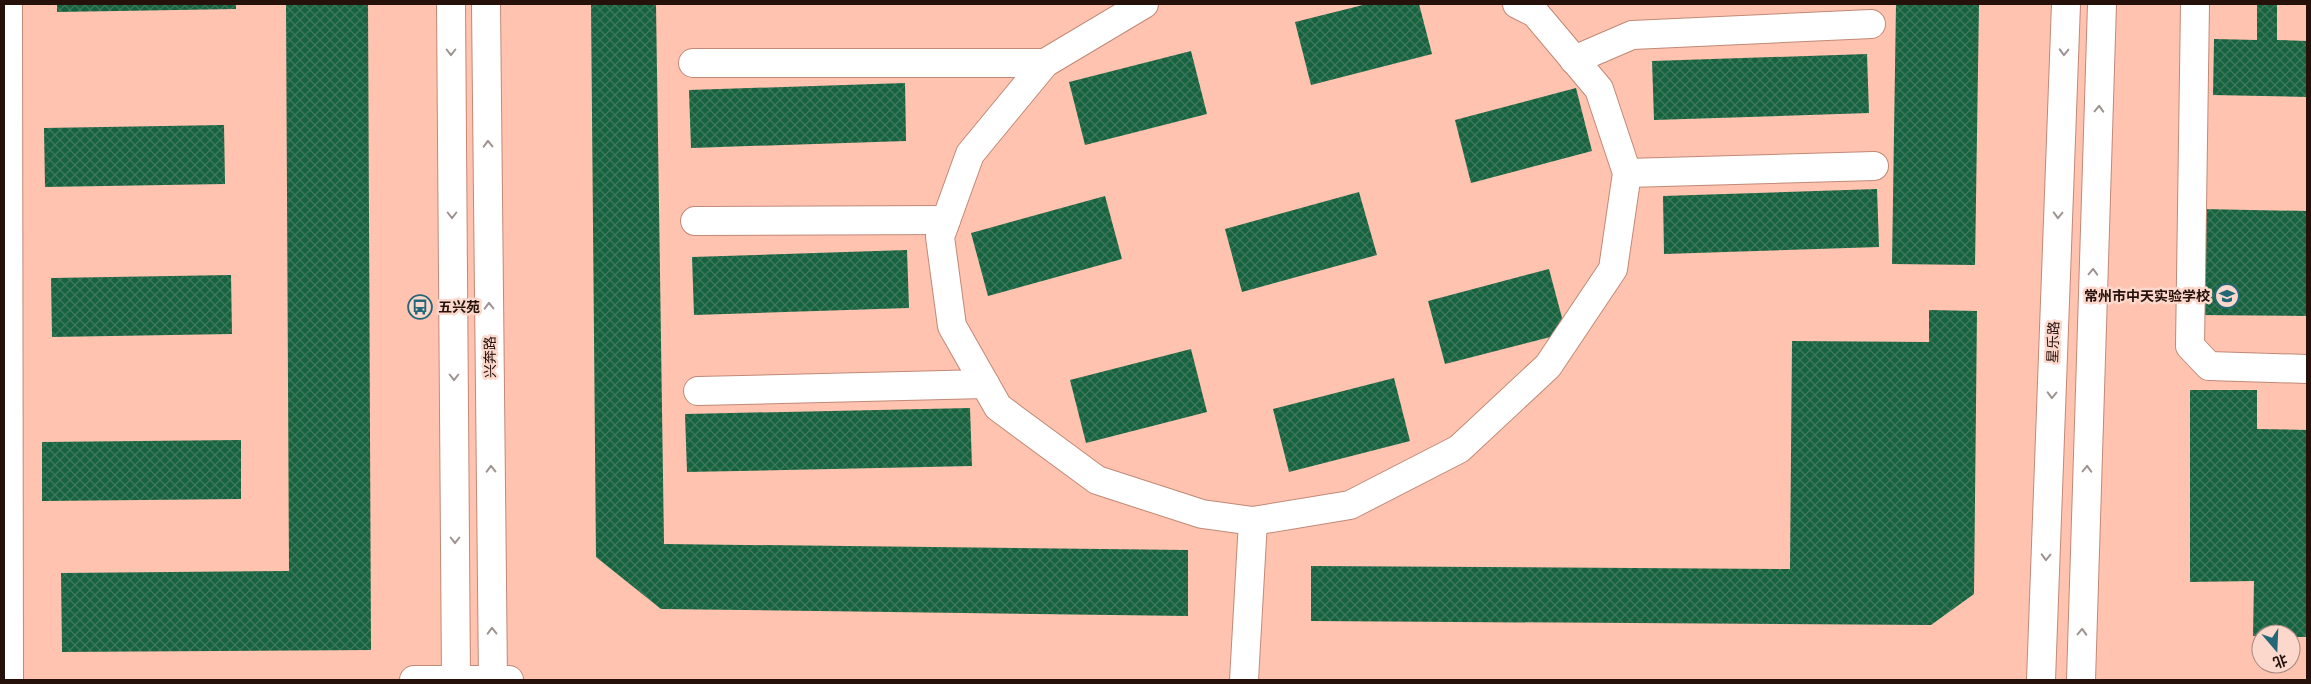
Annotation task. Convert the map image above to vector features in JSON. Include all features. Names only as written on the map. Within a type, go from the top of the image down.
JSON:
[{"type":"street","points":[[8,4],[9,680]]},
{"type":"street","points":[[450,4],[456,680]]},
{"type":"street","name":"兴奔路","points":[[486,4],[493,680]]},
{"type":"street","points":[[1144,4],[1045,64],[970,154],[940,238],[952,326],[998,407],[1097,480],[1202,514],[1253,521],[1350,505],[1459,449],[1548,366],[1613,269],[1627,173],[1599,89],[1535,13],[1516,4]]},
{"type":"street","name":"星乐路","points":[[2041,680],[2066,4]]},
{"type":"street","points":[[2081,680],[2102,4]]},
{"type":"street","points":[[2195,4],[2190,346],[2210,366],[2307,369]]},
{"type":"street","points":[[1574,60],[1632,35],[1871,24]]},
{"type":"street","points":[[693,63],[1045,64]]},
{"type":"street","points":[[1627,173],[1874,166]]},
{"type":"street","points":[[695,221],[946,220]]},
{"type":"street","points":[[698,390],[985,384]]},
{"type":"street","points":[[1244,680],[1253,521]]},
{"type":"street","points":[[414,680],[509,680]]},
{"type":"building","points":[[57,4],[236,4],[236,9],[57,12]]},
{"type":"building","points":[[286,4],[368,4],[371,650],[62,652],[61,573],[289,571]]},
{"type":"building","points":[[591,4],[656,4],[664,544],[1188,550],[1188,616],[661,609],[596,557]]},
{"type":"building","points":[[1367,4],[1419,4],[1432,54],[1311,85],[1295,22]]},
{"type":"building","points":[[1896,4],[1979,4],[1975,265],[1892,264]]},
{"type":"building","points":[[2257,4],[2277,4],[2277,40],[2307,41],[2307,97],[2213,95],[2214,39],[2257,40]]},
{"type":"building","points":[[1191,51],[1207,114],[1085,145],[1069,82]]},
{"type":"building","points":[[1867,54],[1869,113],[1654,120],[1652,61]]},
{"type":"building","points":[[905,83],[906,141],[691,148],[689,90]]},
{"type":"building","points":[[1576,88],[1592,151],[1471,183],[1455,120]]},
{"type":"building","points":[[224,125],[225,184],[45,187],[44,128]]},
{"type":"building","points":[[1877,189],[1879,247],[1664,254],[1663,196]]},
{"type":"building","points":[[1359,192],[1377,255],[1242,292],[1225,229]]},
{"type":"building","points":[[1105,196],[1122,259],[988,296],[971,233]]},
{"type":"building","points":[[2201,209],[2307,211],[2307,316],[2198,315]]},
{"type":"building","points":[[907,250],[909,308],[694,315],[692,257]]},
{"type":"building","points":[[1549,269],[1566,333],[1445,364],[1428,301]]},
{"type":"building","points":[[231,275],[232,334],[52,337],[51,278]]},
{"type":"building","points":[[1929,310],[1977,311],[1974,594],[1931,625],[1311,621],[1311,566],[1790,569],[1792,341],[1929,342]]},
{"type":"building","points":[[1191,349],[1207,412],[1086,443],[1070,380]]},
{"type":"building","points":[[1394,378],[1410,441],[1289,472],[1273,409]]},
{"type":"building","points":[[2190,390],[2257,390],[2257,429],[2307,430],[2307,637],[2301,637],[2301,624],[2253,624],[2254,581],[2190,582]]},
{"type":"building","points":[[970,408],[972,466],[687,472],[685,414]]},
{"type":"building","points":[[241,440],[241,499],[42,501],[42,442]]},
{"type":"place","name":"常州市中天实验学校","points":[[2227,296]]},
{"type":"place","name":"五兴苑","points":[[420,307]]}]
